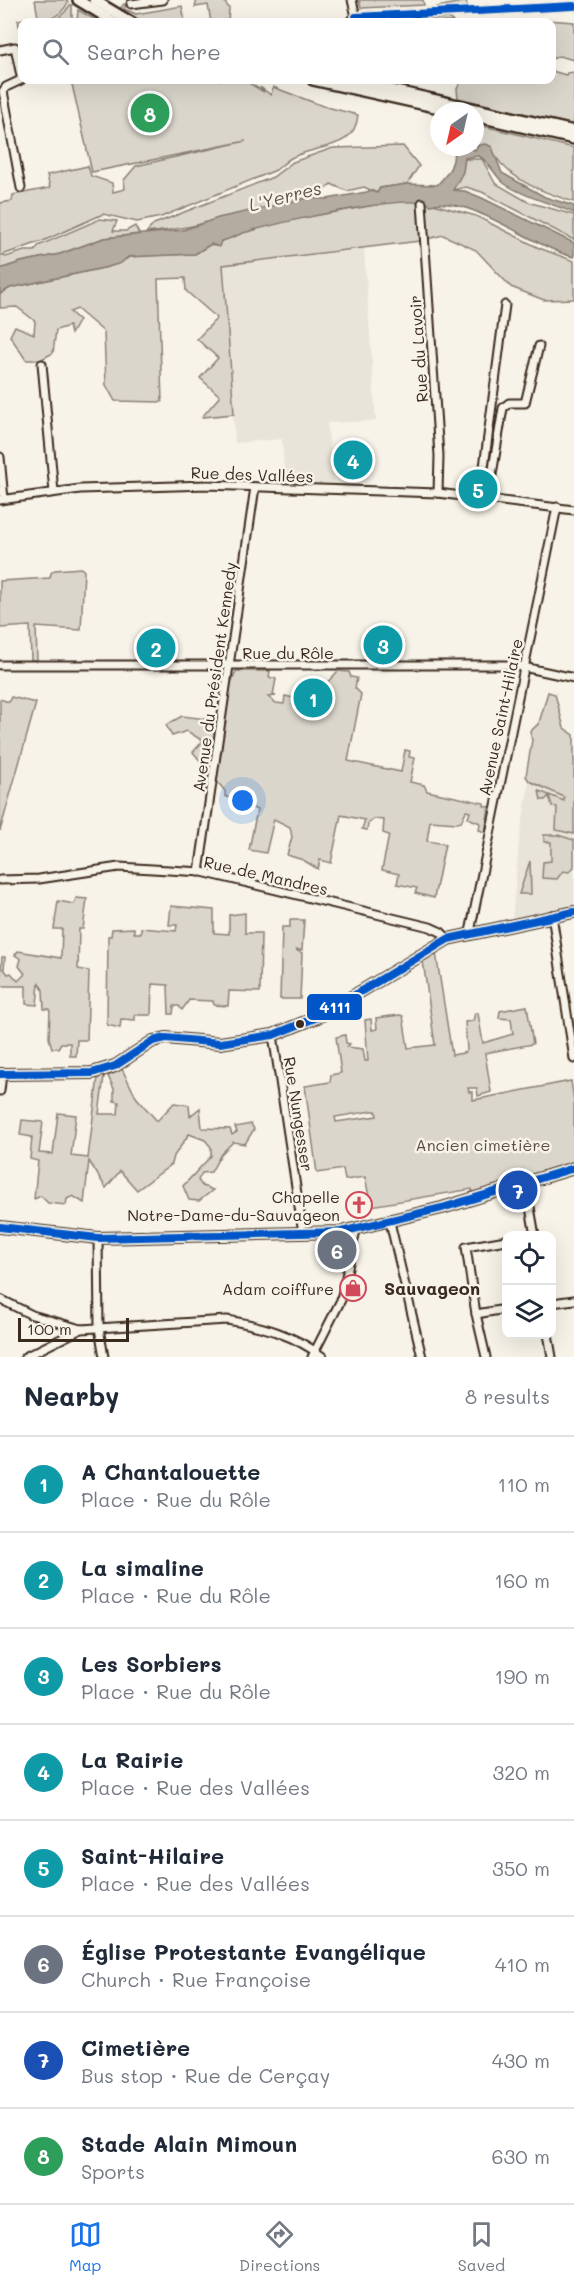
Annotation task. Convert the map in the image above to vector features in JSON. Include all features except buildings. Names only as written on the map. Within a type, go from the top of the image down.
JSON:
[{"type":"street","points":[[78,0],[107,18]]},
{"type":"street","points":[[94,0],[124,18]]},
{"type":"street","points":[[131,4],[163,0]]},
{"type":"street","points":[[352,0],[356,17],[534,4],[574,6]]},
{"type":"street","points":[[0,50],[15,47],[18,62]]},
{"type":"street","points":[[18,81],[6,87],[4,97],[21,188]]},
{"type":"street","points":[[333,84],[430,103]]},
{"type":"street","points":[[362,84],[431,102]]},
{"type":"street","points":[[484,114],[574,131]]},
{"type":"street","points":[[484,118],[574,138]]},
{"type":"street","name":"Rue du Lavoir","points":[[422,203],[439,456],[438,493]]},
{"type":"street","points":[[484,498],[505,305]]},
{"type":"street","points":[[484,498],[503,408],[509,403],[525,404],[539,346]]},
{"type":"street","points":[[42,364],[54,492]]},
{"type":"street","points":[[0,457],[2,500]]},
{"type":"street","name":"Rue des Vallées","points":[[2,500],[54,492],[148,484],[438,493],[574,510]]},
{"type":"street","name":"Avenue du Président Kennedy","points":[[199,872],[255,487]]},
{"type":"street","name":"Avenue Saint-Hilaire","points":[[470,932],[557,507]]},
{"type":"street","name":"Rue du Rôle","points":[[0,665],[524,666],[574,678]]},
{"type":"street","name":"Rue de Mandres","points":[[0,880],[39,879],[119,867],[199,872],[430,927],[441,932],[448,939]]},
{"type":"street","points":[[0,1090],[1,1074],[92,1073],[115,1066],[153,1041],[166,1038],[220,1043],[273,1035],[320,1016],[448,939],[470,932],[574,912]]},
{"type":"street","points":[[552,915],[574,1059]]},
{"type":"street","name":"Rue Nungesser","points":[[273,1035],[303,1233]]},
{"type":"street","points":[[0,1227],[98,1238],[356,1230],[525,1184],[574,1168]]},
{"type":"street","points":[[525,1184],[534,1231]]},
{"type":"street","points":[[390,1222],[422,1357]]},
{"type":"street","points":[[314,1354],[341,1300],[356,1230]]},
{"type":"street","points":[[98,1238],[99,1328],[104,1357]]},
{"type":"street","points":[[486,1357],[476,1314],[466,1247],[502,1241]]},
{"type":"street","points":[[0,1299],[32,1315],[81,1329],[227,1320],[267,1328],[323,1357]]},
{"type":"street","points":[[556,1302],[574,1300]]},
{"type":"street","points":[[476,1314],[502,1311]]},
{"type":"street","points":[[25,1357],[81,1329]]},
{"type":"street","points":[[549,1339],[552,1357]]},
{"type":"shaded area","points":[[484,144],[492,147],[502,173],[545,197],[574,206],[574,213],[530,197],[501,181],[487,162],[479,156],[484,156]]},
{"type":"shaded area","points":[[454,156],[479,156],[465,158],[463,172],[453,190],[465,191],[482,198],[574,243],[574,257],[540,244],[482,214],[463,207],[418,202],[397,203],[341,211],[262,228],[221,241],[219,247],[211,244],[195,254],[128,257],[121,263],[108,267],[10,288],[0,294],[0,269],[21,262],[60,254],[104,238],[183,230],[218,218],[308,198],[327,199],[372,191],[377,193],[380,188],[407,184],[437,185],[445,177]]},
{"type":"shaded area","points":[[364,248],[376,421],[327,423],[334,484],[285,482],[282,439],[235,443],[223,265]]},
{"type":"shaded area","points":[[574,738],[574,908],[512,920],[519,841],[530,778]]},
{"type":"green space","points":[[35,0],[65,0],[68,2],[55,17],[31,18],[38,17]]},
{"type":"green space","points":[[197,0],[223,0],[229,8],[228,18],[210,18],[208,5],[195,7]]},
{"type":"green space","points":[[359,0],[423,0],[424,5],[361,8]]},
{"type":"green space","points":[[466,1],[468,9],[438,11],[437,7]]},
{"type":"green space","points":[[124,4],[126,5],[124,9],[136,14],[182,6],[184,18],[136,18],[119,10]]},
{"type":"green space","points":[[72,5],[72,18],[58,18]]},
{"type":"green space","points":[[78,10],[92,18],[77,18]]},
{"type":"green space","points":[[556,21],[574,22],[574,60],[556,57]]},
{"type":"green space","points":[[556,72],[566,75],[574,72],[574,125],[484,104],[484,102],[458,98],[457,89],[460,84],[556,84]]},
{"type":"green space","points":[[72,84],[251,84],[264,92],[260,87],[271,95],[273,87],[323,106],[358,115],[355,127],[342,141],[289,159],[276,170],[161,217],[137,222],[103,214],[43,241],[2,255],[6,257],[24,251],[35,251],[38,246],[100,219],[117,221],[113,231],[126,231],[135,226],[139,234],[104,238],[60,254],[0,269],[0,203],[12,201],[13,195],[50,188],[47,175],[88,166],[91,176],[112,183],[113,192],[125,189],[124,180],[136,166],[246,141],[92,172]]},
{"type":"green space","points":[[484,126],[574,148],[574,202],[550,194],[516,177],[506,169],[491,149],[484,147]]},
{"type":"green space","points":[[403,146],[419,166],[407,184],[380,188],[377,193],[364,187],[347,191],[331,184],[316,199],[308,198],[207,223],[146,233],[154,224],[273,177],[293,162],[333,148]]},
{"type":"green space","points":[[462,159],[482,159],[495,183],[528,202],[574,215],[574,240],[482,192],[466,187],[453,190]]},
{"type":"green space","points":[[398,201],[426,202],[476,216],[539,248],[574,261],[574,299],[544,300],[511,287],[476,250],[443,235],[420,241],[223,265],[234,414],[202,417],[220,396],[200,378],[218,358],[197,339],[217,318],[186,291],[185,278],[158,279],[162,402],[115,401],[106,385],[104,332],[77,309],[70,312],[79,320],[71,334],[69,326],[56,330],[53,353],[40,360],[26,360],[10,336],[15,326],[34,334],[35,321],[17,307],[0,308],[0,294],[10,288],[108,267],[133,256],[195,254],[211,244],[215,246],[221,241],[244,232],[291,220]]},
{"type":"green space","points":[[81,568],[84,571],[81,630],[36,627],[37,660],[31,660],[30,626],[0,628],[0,581],[50,578],[51,573],[55,570]]},
{"type":"green space","points":[[236,671],[270,671],[269,677],[276,679],[273,695],[276,696],[268,697],[276,703],[284,704],[285,696],[298,699],[296,708],[316,711],[320,690],[338,671],[349,672],[351,677],[357,678],[355,688],[361,694],[348,761],[401,772],[405,750],[410,751],[409,757],[415,758],[410,782],[424,785],[427,791],[484,803],[484,806],[489,807],[485,832],[479,830],[480,823],[468,818],[470,812],[466,811],[461,822],[430,821],[427,841],[445,844],[434,898],[415,893],[417,888],[397,884],[399,874],[382,870],[389,835],[383,833],[384,820],[374,819],[368,824],[367,830],[362,829],[365,820],[341,815],[331,863],[320,860],[318,869],[303,860],[287,855],[292,837],[290,827],[274,819],[266,853],[249,850],[257,810],[225,796],[225,791],[193,752],[203,741],[187,731],[172,736],[166,725],[182,716],[215,720]]},
{"type":"green space","points":[[548,692],[555,694],[564,728],[574,735],[574,834],[556,830],[557,807],[552,806],[549,796],[541,800],[539,791],[564,801],[564,797],[529,781],[526,776],[532,740],[530,732],[539,723]]},
{"type":"green space","points":[[11,697],[36,703],[0,831],[0,699],[9,702]]},
{"type":"green space","points":[[544,835],[558,835],[574,840],[574,867],[569,872],[563,871],[557,879],[542,878],[543,862],[551,861],[551,842],[544,842]]},
{"type":"green space","points":[[530,861],[531,894],[519,894]]},
{"type":"green space","points":[[76,898],[87,899],[83,929],[79,929],[78,969],[89,971],[87,1040],[77,1040],[76,1056],[70,1056],[70,1043],[61,1043],[58,1048],[52,1048],[49,1038],[50,1009],[44,1009],[43,990],[39,983],[37,1005],[26,1004],[26,986],[0,986],[2,957],[5,957],[4,969],[18,981],[25,974],[19,966],[21,959],[15,955],[18,951],[61,958],[62,929],[54,929],[58,901],[74,904]]},
{"type":"green space","points":[[171,906],[214,910],[214,933],[229,934],[229,915],[245,913],[245,933],[261,933],[260,992],[229,991],[228,1006],[214,1005],[213,1001],[189,1000],[182,1010],[179,1006],[174,1006],[173,1014],[169,1014],[168,985],[152,984],[151,1015],[135,1015],[135,1020],[121,1019],[120,1028],[107,1025],[108,936],[111,936],[112,929],[134,928],[134,933],[141,933],[141,928],[176,931],[177,925],[169,925]]},
{"type":"green space","points":[[290,920],[304,920],[302,950],[296,950],[302,953],[300,999],[280,999],[282,927],[290,927]]},
{"type":"green space","name":"Ancien cimetière","points":[[436,953],[452,1055],[467,1050],[465,1022],[473,1021],[475,1013],[478,1013],[483,1043],[513,1034],[511,1019],[499,1018],[500,1011],[527,1006],[533,1044],[485,1053],[491,1092],[478,1096],[477,1088],[468,1088],[469,1092],[473,1092],[473,1100],[571,1081],[574,1101],[574,1163],[473,1194],[472,1189],[371,1206],[365,1177],[345,1180],[343,1169],[317,1173],[305,1086],[330,1082],[331,1075],[341,1073],[336,1037],[345,1035],[346,1043],[350,1044],[347,1047],[363,1049],[365,1061],[368,1061],[365,1020],[371,1019],[372,1030],[377,1029],[376,1018],[403,1016],[408,1048],[435,1045],[423,961]],"holes":[[[376,1111],[377,1116],[336,1122],[335,1117]]]},
{"type":"green space","points":[[122,1069],[136,1097],[157,1121],[174,1103],[189,1105],[190,1116],[200,1108],[202,1128],[230,1129],[232,1135],[237,1132],[235,1127],[251,1124],[254,1129],[245,1144],[233,1142],[221,1154],[211,1172],[202,1173],[198,1180],[202,1186],[213,1190],[199,1201],[189,1200],[183,1186],[211,1156],[211,1147],[205,1140],[189,1134],[174,1156],[172,1164],[137,1190],[120,1171],[106,1188],[89,1161],[84,1203],[73,1196],[67,1199],[66,1205],[48,1203],[41,1196],[34,1199],[38,1161],[30,1159],[32,1137],[20,1135],[22,1120],[43,1122],[39,1153],[53,1154],[58,1113],[76,1115],[71,1156],[88,1158],[98,1077],[104,1076],[99,1114],[118,1114],[119,1102],[114,1101],[114,1089],[108,1076]]},
{"type":"transit line","name":"4111","points":[[356,17],[574,6]]},
{"type":"transit line","name":"4111","points":[[0,1074],[92,1073],[115,1066],[153,1041],[166,1038],[220,1043],[273,1035],[320,1016],[448,939],[574,912]]},
{"type":"transit line","name":"4111","points":[[0,1227],[98,1238],[341,1232],[442,1208],[574,1168]]},
{"type":"place","name":"Stade Alain Mimoun","points":[[150,113]]},
{"type":"place","name":"La Rairie","points":[[353,460]]},
{"type":"place","name":"Saint-Hilaire","points":[[478,489]]},
{"type":"place","name":"Les Sorbiers","points":[[383,645]]},
{"type":"place","name":"La simaline","points":[[156,648]]},
{"type":"place","name":"A Chantalouette","points":[[313,698]]},
{"type":"place","name":"Cimetière","points":[[518,1190]]},
{"type":"place","name":"Chapelle Notre-Dame-du-Sauvageon","points":[[359,1205]]},
{"type":"place","name":"Église Protestante Evangélique","points":[[337,1250]]},
{"type":"place","name":"Adam coiffure","points":[[353,1288]]},
{"type":"district","name":"Sauvageon","points":[[432,1288]]},
{"type":"water label","name":"L'Yerres","points":[[285,196]]}]
